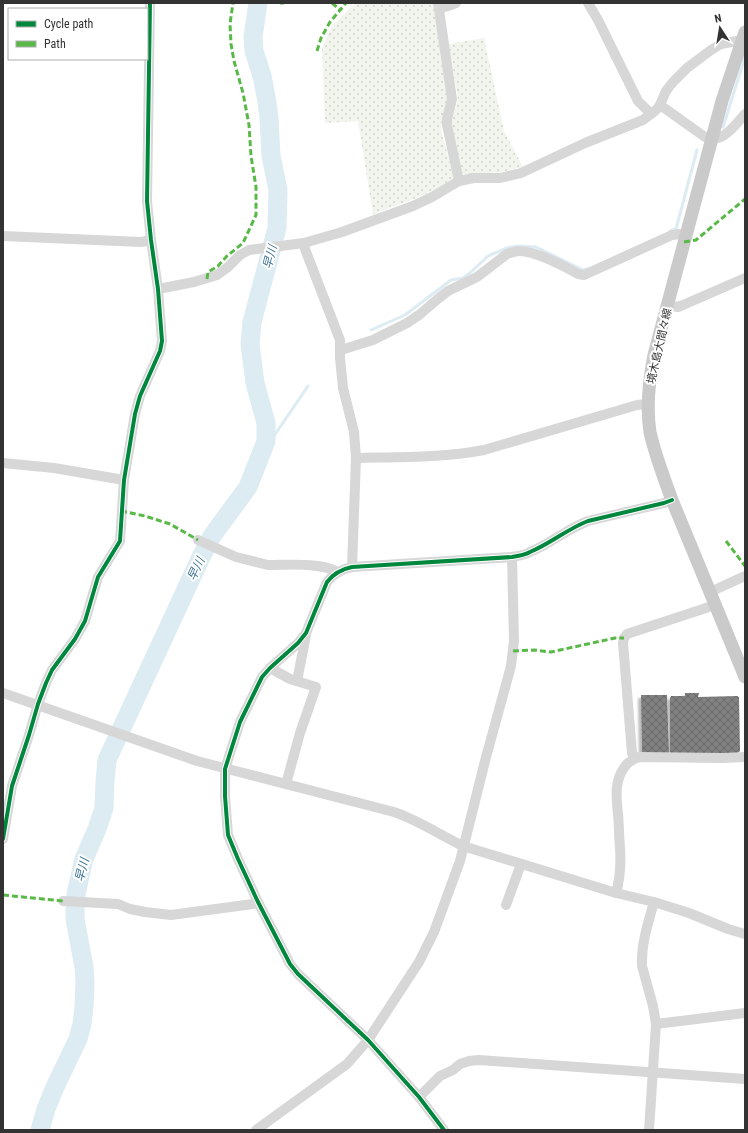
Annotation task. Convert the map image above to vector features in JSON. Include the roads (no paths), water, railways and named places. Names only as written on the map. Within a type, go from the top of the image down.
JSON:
[{"type":"main road","name":"境木島大間々線","points":[[743,36],[724,95],[653,362],[648,404],[650,433],[661,470],[745,677]]},
{"type":"street","points":[[3,839],[12,786],[38,704],[52,670],[75,639],[85,621],[98,577],[115,551],[120,540],[124,480],[135,414],[140,396],[160,352],[162,342],[158,289],[147,201],[150,3]]},
{"type":"street","points":[[456,3],[448,6],[439,5],[452,99],[447,125],[460,181]]},
{"type":"street","points":[[588,3],[638,101],[651,114]]},
{"type":"street","points":[[158,289],[194,282],[217,275],[240,255],[249,250],[304,243],[342,232],[413,206],[460,181],[474,178],[500,178],[521,173],[585,143],[643,120],[660,105],[666,91],[687,68],[721,44],[743,36]]},
{"type":"street","points":[[660,105],[705,137],[712,139],[719,138],[725,134],[745,114]]},
{"type":"street","points":[[341,350],[373,340],[407,323],[444,294],[477,277],[507,254],[512,252],[518,251],[534,254],[578,274],[584,275],[672,235],[687,235]]},
{"type":"street","points":[[3,236],[134,242],[151,240]]},
{"type":"street","points":[[304,243],[305,249],[338,332],[341,350],[343,388],[354,432],[356,458],[352,567]]},
{"type":"street","points":[[668,306],[683,305],[745,278]]},
{"type":"street","points":[[356,458],[443,456],[469,453],[648,404]]},
{"type":"street","points":[[3,463],[54,468],[124,480]]},
{"type":"street","points":[[297,681],[306,633],[327,582],[332,576],[344,569],[352,567],[512,557],[533,551],[578,525],[672,500]]},
{"type":"street","points":[[198,540],[236,557],[261,564],[326,567],[338,572]]},
{"type":"street","points":[[256,1130],[347,1064],[368,1040],[419,962],[431,938],[460,861],[485,761],[512,666],[514,641],[512,557]]},
{"type":"street","points":[[710,592],[745,576]]},
{"type":"street","points":[[634,758],[631,746],[623,643],[624,638],[627,634],[715,605]]},
{"type":"street","points":[[306,633],[298,643],[262,677],[240,722],[225,769],[224,796],[228,835],[258,902],[290,964],[298,974],[368,1040],[419,1097],[444,1130]]},
{"type":"street","points":[[270,668],[297,681],[316,687],[300,733],[286,784]]},
{"type":"street","points":[[3,693],[197,761],[404,816],[464,846],[616,893],[689,912],[732,931],[745,934]]},
{"type":"street","points":[[616,893],[619,885],[620,849],[616,796],[619,777],[623,769],[634,758],[640,757],[745,757]]},
{"type":"street","points":[[506,905],[521,864]]},
{"type":"street","points":[[63,901],[118,904],[138,911],[171,915],[253,904],[258,902]]},
{"type":"street","points":[[649,1130],[656,1024],[641,960],[643,943],[654,902]]},
{"type":"street","points":[[656,1024],[745,1013]]},
{"type":"street","points":[[419,1097],[440,1076],[453,1070],[460,1064],[479,1060],[745,1079]]},
{"type":"waterway","name":"早川","points":[[40,1130],[46,1109],[78,1039],[82,1024],[85,982],[84,967],[75,919],[76,894],[84,859],[104,808],[107,760],[201,557],[212,536],[248,487],[266,441],[266,423],[255,383],[250,344],[252,322],[277,228],[278,190],[271,156],[267,102],[262,76],[254,51],[253,37],[258,3]]},
{"type":"waterway","points":[[723,127],[745,57]]},
{"type":"waterway","points":[[670,231],[676,229],[697,150]]},
{"type":"waterway","points":[[371,330],[405,315],[451,280],[463,278],[488,256],[507,248],[517,246],[536,247],[583,270],[587,269]]},
{"type":"waterway","points":[[266,441],[274,436],[308,386]]}]
